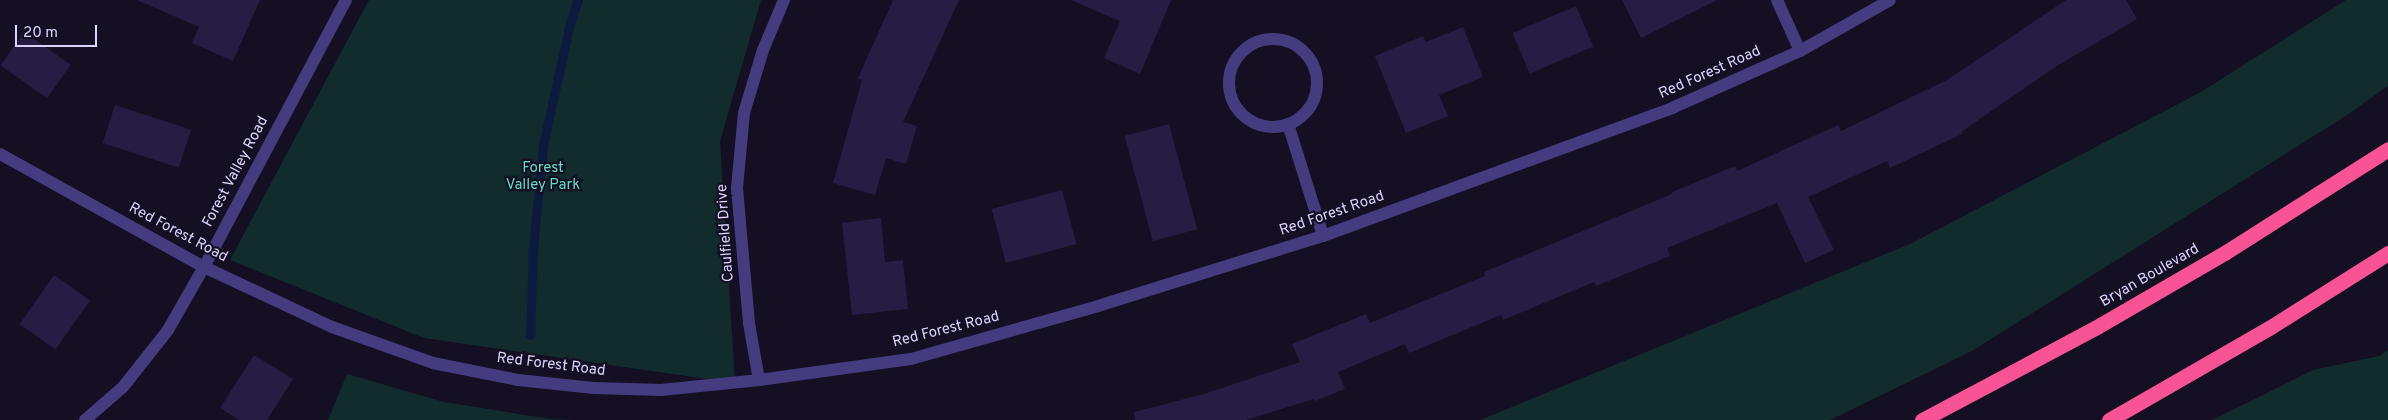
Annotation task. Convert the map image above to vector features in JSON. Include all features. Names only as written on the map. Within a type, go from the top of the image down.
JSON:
[{"type":"highway","name":"Bryan Boulevard","points":[[1922,420],[2111,319],[2226,252],[2388,148]]},
{"type":"highway","points":[[2109,420],[2269,328],[2388,253]]},
{"type":"street","name":"Forest Valley Road","points":[[86,420],[123,387],[168,330],[346,0]]},
{"type":"street","name":"Caulfield Drive","points":[[759,380],[749,323],[737,188],[744,113],[763,50],[784,0]]},
{"type":"street","points":[[1777,0],[1800,51]]},
{"type":"street","name":"Red Forest Road","points":[[0,154],[204,266],[332,327],[448,366],[518,380],[594,388],[661,390],[759,380],[911,359],[1098,306],[1323,236],[1672,108],[1800,51],[1890,0]]},
{"type":"street","points":[[1272,38],[1286,40],[1298,46],[1308,56],[1315,68],[1317,82],[1310,108],[1300,118],[1288,124],[1273,127],[1258,125],[1244,117],[1234,105],[1229,91],[1229,76],[1234,61],[1244,49],[1257,41],[1272,38]]},
{"type":"street","points":[[1288,124],[1323,236]]},
{"type":"green space","name":"Forest Valley Park","points":[[369,0],[761,0],[720,141],[735,383],[424,338],[230,260]]},
{"type":"green space","points":[[2346,0],[2388,0],[2388,86],[2347,115],[1972,351],[1830,420],[1480,420],[1910,244],[2201,92]]},
{"type":"green space","points":[[2388,350],[2388,420],[2212,420],[2313,370],[2379,356]]},
{"type":"green space","points":[[347,374],[444,402],[550,419],[572,420],[328,420]]},
{"type":"building","points":[[137,0],[260,0],[233,61],[192,43],[199,27]]},
{"type":"building","points":[[893,0],[959,0],[903,122],[917,126],[906,164],[886,158],[875,195],[833,183],[862,80],[858,78]]},
{"type":"building","points":[[1071,0],[1171,0],[1140,74],[1104,58],[1120,21]]},
{"type":"building","points":[[1622,0],[1717,0],[1641,38]]},
{"type":"building","points":[[2066,0],[2126,0],[2137,19],[2055,67],[1961,132],[1962,134],[1890,168],[1887,161],[1808,197],[1834,250],[1805,263],[1777,203],[1667,248],[1670,256],[1596,286],[1594,282],[1503,320],[1501,315],[1409,353],[1405,344],[1338,372],[1345,389],[1315,401],[1314,399],[1246,420],[1135,420],[1134,412],[1204,394],[1300,362],[1292,344],[1366,314],[1370,323],[1485,276],[1484,272],[1735,166],[1737,171],[1838,125],[1841,131],[1947,80]]},
{"type":"building","points":[[1576,6],[1593,47],[1530,73],[1512,33]]},
{"type":"building","points":[[1463,27],[1483,77],[1439,95],[1448,116],[1406,133],[1375,56],[1423,36],[1426,42]]},
{"type":"building","points":[[24,32],[71,65],[47,98],[0,66]]},
{"type":"building","points":[[115,105],[191,130],[179,168],[103,143]]},
{"type":"building","points":[[1169,124],[1197,229],[1153,241],[1125,136]]},
{"type":"building","points":[[1062,190],[1076,244],[1006,263],[991,209]]},
{"type":"building","points":[[881,218],[885,262],[903,260],[908,309],[852,315],[842,223]]},
{"type":"building","points":[[54,275],[90,300],[56,349],[20,324]]},
{"type":"building","points":[[254,355],[293,379],[267,420],[239,420],[220,408]]},
{"type":"waterway","points":[[530,335],[533,249],[543,145],[570,23],[578,0]]}]
